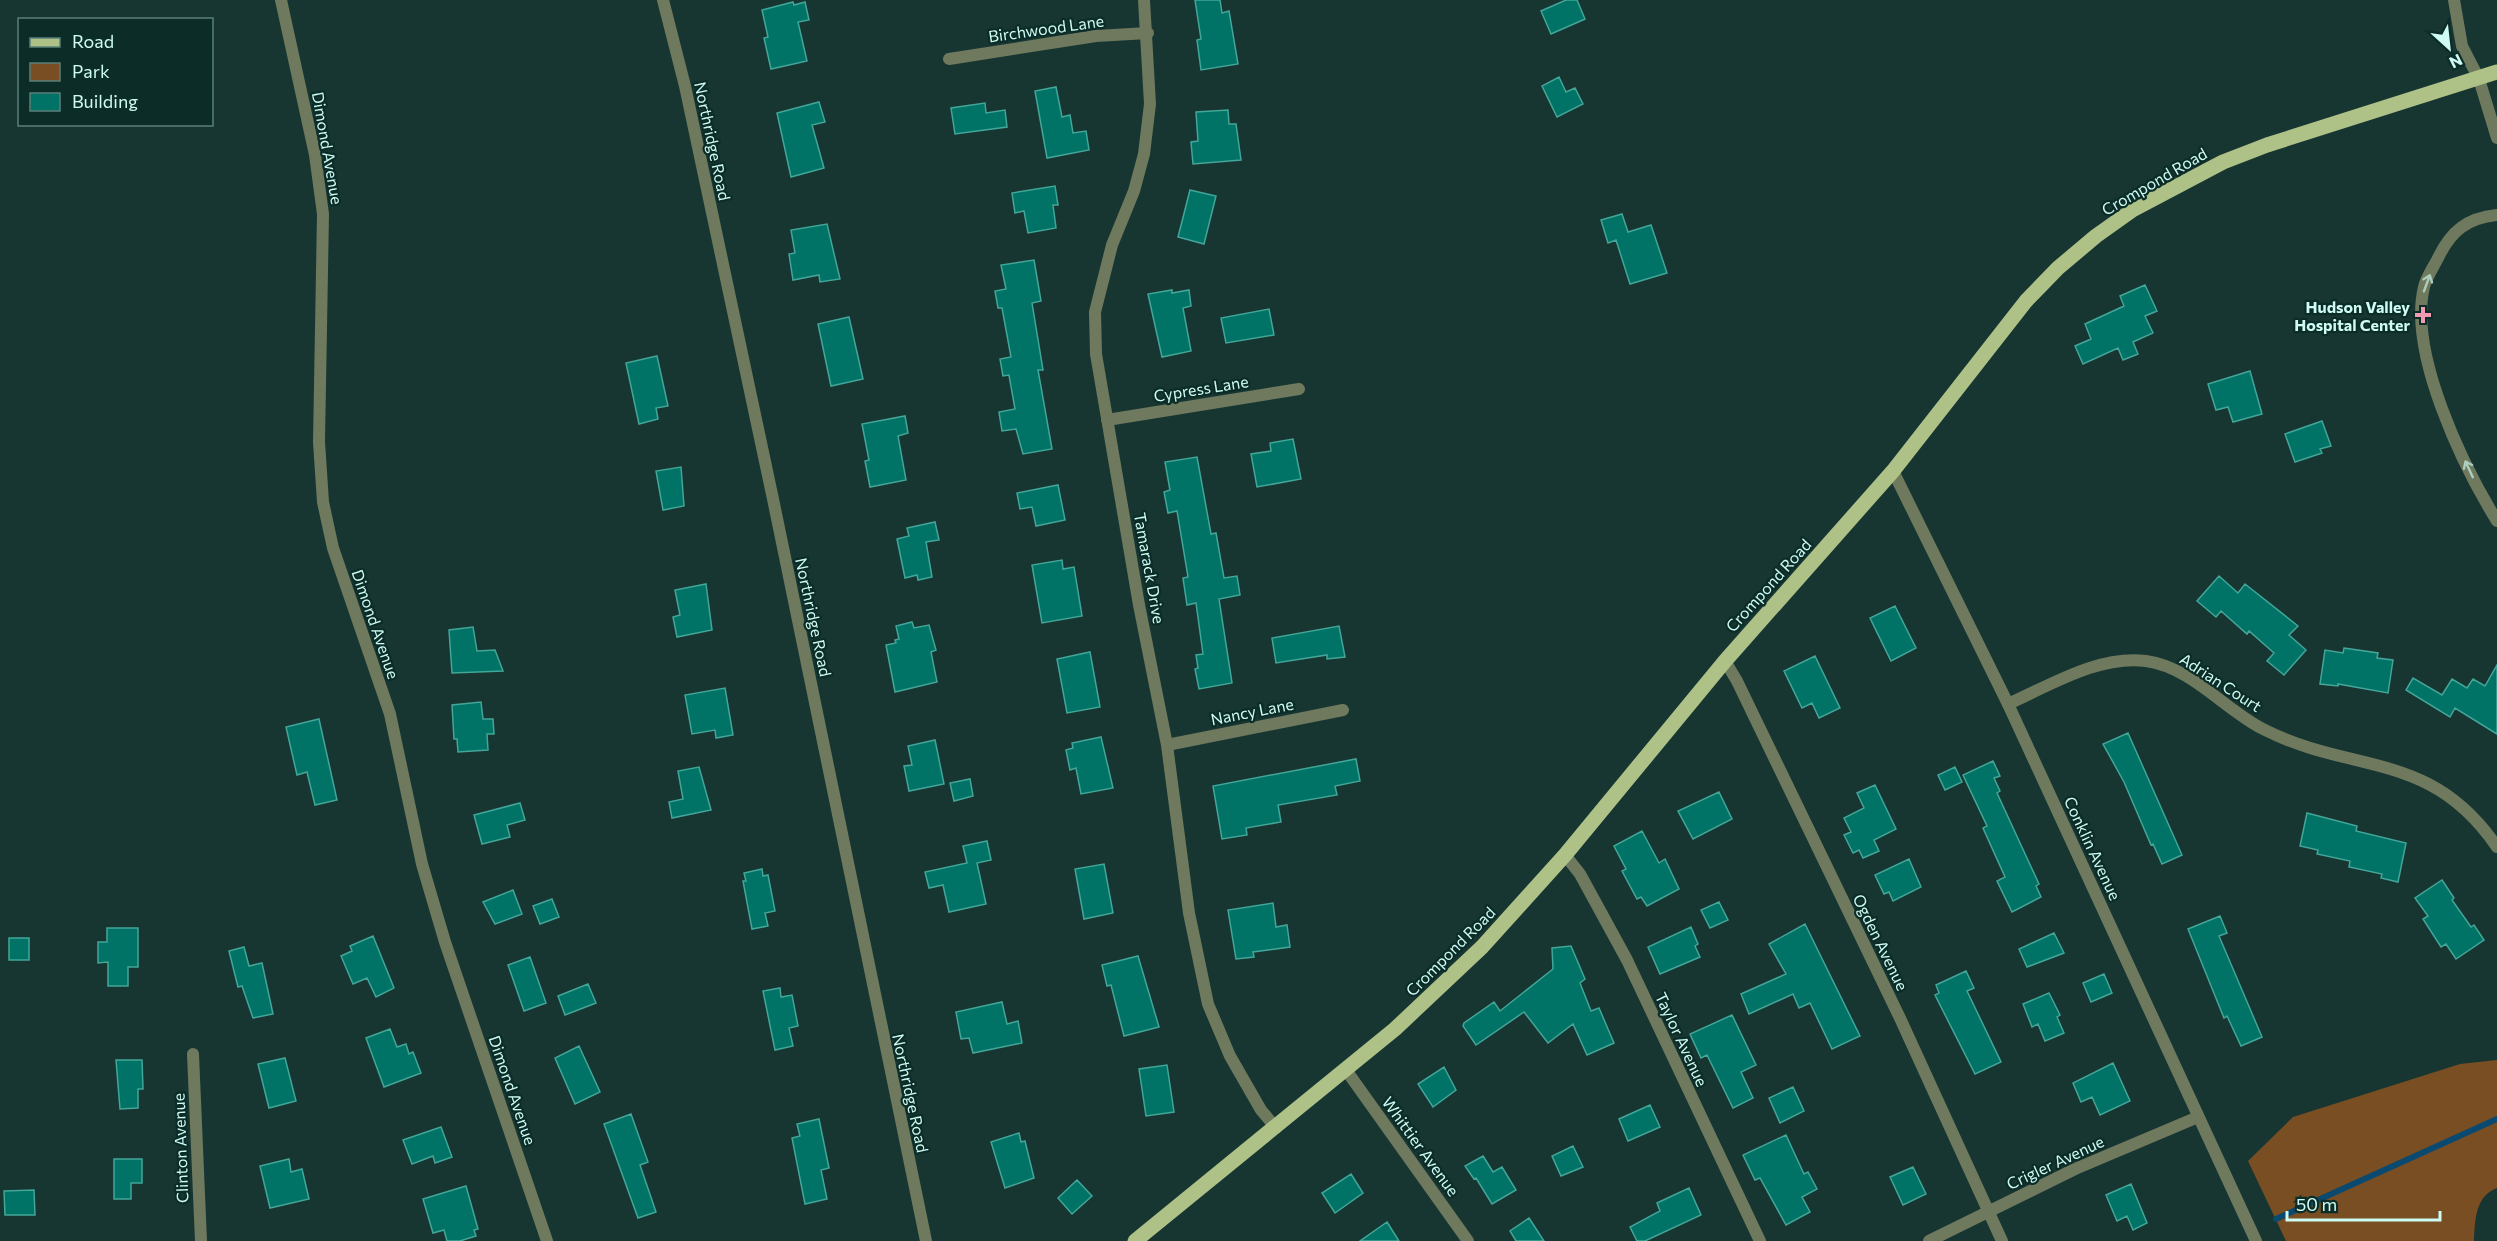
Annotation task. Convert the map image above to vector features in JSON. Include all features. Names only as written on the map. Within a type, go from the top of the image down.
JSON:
[{"type":"main road","name":"Crompond Road","points":[[1135,1241],[1395,1029],[1482,947],[1565,855],[1725,661],[1893,471],[2026,301],[2058,268],[2096,236],[2134,209],[2223,162],[2267,145],[2497,72]]},
{"type":"street","name":"Dimond Avenue","points":[[281,0],[315,155],[323,214],[319,442],[323,502],[333,548],[390,714],[422,864],[444,942],[547,1241]]},
{"type":"street","name":"Northridge Road","points":[[663,0],[685,86],[773,499],[926,1241]]},
{"type":"street","name":"Tamarack Drive","points":[[1144,0],[1148,33],[1150,104],[1144,154],[1134,190],[1113,245],[1095,312],[1096,354],[1139,605],[1167,745],[1189,913],[1208,1004],[1230,1056],[1261,1110],[1276,1128]]},
{"type":"street","points":[[2454,0],[2462,46],[2479,79],[2497,138]]},
{"type":"street","name":"Birchwood Lane","points":[[949,59],[1096,36],[1148,33]]},
{"type":"street","points":[[2497,215],[2476,217],[2453,234],[2424,286],[2421,308],[2427,355],[2445,417],[2472,477],[2497,521]]},
{"type":"street","name":"Cypress Lane","points":[[1107,420],[1299,389]]},
{"type":"street","name":"Conklin Avenue","points":[[1893,471],[2008,704],[2256,1241]]},
{"type":"street","name":"Ogden Avenue","points":[[1725,661],[1737,681],[1899,1016],[2002,1241]]},
{"type":"street","name":"Adrian Court","points":[[2008,704],[2095,666],[2122,661],[2147,661],[2170,668],[2191,679],[2234,712],[2265,730],[2332,753],[2401,771],[2430,783],[2456,801],[2497,847]]},
{"type":"street","name":"Nancy Lane","points":[[1167,745],[1343,710]]},
{"type":"street","name":"Taylor Avenue","points":[[1565,855],[1580,874],[1627,960],[1760,1241]]},
{"type":"street","name":"Clinton Avenue","points":[[193,1054],[201,1241]]},
{"type":"street","name":"Whittier Avenue","points":[[1346,1070],[1468,1241]]},
{"type":"street","name":"Crigler Avenue","points":[[1929,1241],[2075,1169],[2198,1116]]},
{"type":"green space","points":[[2497,1060],[2497,1188],[2484,1197],[2480,1203],[2474,1241],[2286,1241],[2248,1161],[2293,1117],[2460,1064]]},
{"type":"building","points":[[1195,0],[1220,0],[1222,13],[1229,11],[1238,64],[1201,70],[1197,40],[1201,39]]},
{"type":"building","points":[[1566,0],[1577,0],[1585,19],[1551,34],[1541,11]]},
{"type":"building","points":[[793,2],[794,5],[805,2],[809,20],[798,22],[807,61],[771,69],[764,38],[768,37],[762,10]]},
{"type":"building","points":[[1559,77],[1566,92],[1575,88],[1583,104],[1557,117],[1542,86]]},
{"type":"building","points":[[1056,87],[1062,117],[1070,115],[1073,133],[1086,131],[1089,150],[1047,158],[1035,91]]},
{"type":"building","points":[[819,102],[825,122],[812,125],[824,168],[791,177],[777,113]]},
{"type":"building","points":[[985,103],[986,113],[1005,110],[1007,127],[955,134],[951,108]]},
{"type":"building","points":[[1228,110],[1229,124],[1236,124],[1241,160],[1193,164],[1191,142],[1198,141],[1196,112]]},
{"type":"building","points":[[1055,186],[1058,205],[1053,205],[1056,228],[1028,233],[1024,211],[1015,213],[1012,193]]},
{"type":"building","points":[[1190,190],[1216,196],[1204,244],[1178,237]]},
{"type":"building","points":[[1622,214],[1628,232],[1651,225],[1667,273],[1630,284],[1616,240],[1608,243],[1601,220]]},
{"type":"building","points":[[827,224],[840,279],[820,282],[819,275],[793,280],[789,254],[795,253],[791,230]]},
{"type":"building","points":[[1034,260],[1041,301],[1032,303],[1043,370],[1038,370],[1052,449],[1023,454],[1016,429],[1002,431],[999,412],[1015,409],[1009,375],[1003,376],[1000,359],[1011,357],[1002,308],[998,308],[995,291],[1006,289],[1001,265]]},
{"type":"building","points":[[2145,285],[2157,311],[2145,316],[2153,333],[2133,342],[2138,354],[2123,360],[2118,348],[2083,364],[2075,346],[2091,339],[2085,324],[2124,306],[2120,296]]},
{"type":"building","points":[[1172,290],[1172,293],[1189,290],[1191,306],[1183,308],[1191,351],[1162,357],[1148,294]]},
{"type":"building","points":[[1269,309],[1274,335],[1226,343],[1221,318]]},
{"type":"building","points":[[849,317],[863,379],[831,386],[818,324]]},
{"type":"building","points":[[657,356],[668,406],[656,408],[658,419],[639,424],[626,363]]},
{"type":"building","points":[[2250,371],[2262,414],[2233,422],[2228,407],[2216,410],[2208,384]]},
{"type":"building","points":[[905,416],[908,433],[898,436],[906,480],[870,487],[865,461],[869,460],[862,424]]},
{"type":"building","points":[[2322,421],[2331,446],[2320,449],[2322,453],[2295,462],[2285,434]]},
{"type":"building","points":[[1293,439],[1301,479],[1257,487],[1251,454],[1271,451],[1270,443]]},
{"type":"building","points":[[1197,457],[1211,534],[1216,533],[1224,578],[1237,576],[1240,595],[1219,599],[1232,683],[1199,689],[1195,669],[1198,668],[1196,655],[1203,654],[1196,603],[1187,605],[1183,578],[1188,577],[1177,511],[1168,513],[1164,492],[1170,490],[1165,462]]},
{"type":"building","points":[[681,467],[684,506],[663,510],[656,471]]},
{"type":"building","points":[[1058,485],[1065,520],[1036,526],[1032,507],[1020,509],[1017,493]]},
{"type":"building","points":[[935,522],[939,540],[926,542],[932,577],[918,580],[917,575],[905,578],[897,539],[909,536],[907,528]]},
{"type":"building","points":[[1062,560],[1063,569],[1074,567],[1082,616],[1042,623],[1032,565]]},
{"type":"building","points":[[2219,576],[2238,593],[2245,584],[2298,626],[2289,635],[2306,650],[2284,675],[2267,661],[2274,653],[2249,631],[2247,634],[2221,611],[2216,617],[2197,601]]},
{"type":"building","points":[[706,584],[712,630],[677,637],[673,617],[680,615],[675,590]]},
{"type":"building","points":[[1895,606],[1916,648],[1891,661],[1870,618]]},
{"type":"building","points":[[912,622],[914,628],[929,625],[936,650],[931,652],[937,682],[895,692],[886,645],[896,643],[895,640],[899,639],[896,626]]},
{"type":"building","points":[[1339,626],[1345,657],[1327,659],[1327,655],[1276,663],[1272,638]]},
{"type":"building","points":[[473,627],[477,651],[495,650],[503,671],[452,673],[449,630]]},
{"type":"building","points":[[2344,648],[2378,653],[2377,658],[2393,660],[2388,693],[2338,684],[2338,686],[2320,684],[2325,650],[2343,653]]},
{"type":"building","points":[[1090,652],[1100,707],[1067,713],[1057,659]]},
{"type":"building","points":[[1815,656],[1840,708],[1819,718],[1812,703],[1802,708],[1784,671]]},
{"type":"building","points":[[2497,665],[2497,734],[2455,708],[2450,717],[2406,690],[2413,678],[2442,695],[2452,679],[2467,688],[2473,679],[2485,686]]},
{"type":"building","points":[[725,688],[733,735],[716,738],[715,730],[692,734],[685,695]]},
{"type":"building","points":[[481,702],[483,719],[493,719],[494,734],[487,734],[488,750],[458,752],[457,739],[454,739],[452,705]]},
{"type":"building","points":[[319,719],[337,800],[315,805],[307,772],[297,775],[286,727]]},
{"type":"building","points":[[2128,733],[2182,855],[2162,864],[2153,844],[2151,845],[2124,782],[2103,744]]},
{"type":"building","points":[[1101,737],[1113,788],[1081,794],[1076,768],[1070,770],[1066,750],[1073,748],[1072,743]]},
{"type":"building","points":[[935,740],[944,784],[909,791],[904,766],[912,765],[908,746]]},
{"type":"building","points":[[1356,759],[1360,781],[1335,786],[1337,795],[1278,805],[1281,822],[1246,828],[1247,835],[1222,839],[1213,786]]},
{"type":"building","points":[[1993,761],[2000,776],[1994,778],[2000,791],[1997,793],[2039,884],[2036,886],[2041,897],[2012,912],[1997,881],[2005,877],[1983,828],[1987,826],[1963,775]]},
{"type":"building","points":[[699,767],[711,810],[672,818],[669,802],[683,799],[678,771]]},
{"type":"building","points":[[1955,767],[1962,782],[1945,790],[1938,775]]},
{"type":"building","points":[[970,779],[973,796],[954,801],[950,783]]},
{"type":"building","points":[[1875,785],[1896,829],[1874,840],[1879,851],[1863,858],[1859,850],[1853,853],[1844,835],[1851,832],[1844,818],[1864,808],[1857,793]]},
{"type":"building","points":[[1719,792],[1732,819],[1693,839],[1678,811]]},
{"type":"building","points":[[520,803],[525,820],[507,825],[510,837],[482,844],[474,815]]},
{"type":"building","points":[[2307,813],[2357,826],[2356,831],[2406,843],[2398,882],[2381,878],[2382,874],[2349,867],[2350,861],[2317,854],[2318,850],[2300,846]]},
{"type":"building","points":[[1642,831],[1659,863],[1665,859],[1679,889],[1647,906],[1641,897],[1637,899],[1622,871],[1626,869],[1614,846]]},
{"type":"building","points":[[987,841],[991,860],[977,863],[986,904],[949,912],[943,885],[929,888],[925,872],[967,863],[963,846]]},
{"type":"building","points":[[1909,859],[1921,887],[1893,901],[1889,892],[1884,894],[1875,875]]},
{"type":"building","points":[[1104,864],[1113,913],[1084,919],[1075,869]]},
{"type":"building","points":[[762,869],[763,876],[768,875],[775,911],[765,913],[768,926],[752,929],[743,881],[746,881],[744,873]]},
{"type":"building","points":[[2442,880],[2454,898],[2452,900],[2471,927],[2474,925],[2484,940],[2456,959],[2446,944],[2441,947],[2423,919],[2428,916],[2415,898]]},
{"type":"building","points":[[513,890],[522,914],[495,924],[483,902]]},
{"type":"building","points":[[552,899],[559,917],[540,924],[533,906]]},
{"type":"building","points":[[1719,902],[1728,920],[1710,928],[1701,910]]},
{"type":"building","points":[[1273,903],[1276,927],[1287,925],[1290,947],[1253,952],[1254,957],[1236,959],[1228,910]]},
{"type":"building","points":[[2220,916],[2227,933],[2219,936],[2262,1037],[2241,1046],[2227,1016],[2224,1018],[2188,929]]},
{"type":"building","points":[[1805,924],[1860,1036],[1832,1049],[1810,1003],[1799,1008],[1793,994],[1749,1014],[1741,994],[1786,974],[1769,944]]},
{"type":"building","points":[[1691,927],[1698,944],[1695,946],[1700,957],[1660,974],[1648,947]]},
{"type":"building","points":[[107,928],[138,928],[138,967],[128,967],[128,986],[108,986],[108,962],[98,963],[98,942],[107,942]]},
{"type":"building","points":[[2054,933],[2064,953],[2027,967],[2019,949]]},
{"type":"building","points":[[373,936],[394,988],[376,997],[367,978],[353,984],[341,956],[352,951],[350,946]]},
{"type":"building","points":[[9,938],[29,938],[29,960],[9,960]]},
{"type":"building","points":[[1571,946],[1585,979],[1580,983],[1591,1011],[1599,1008],[1614,1043],[1587,1055],[1573,1024],[1548,1043],[1524,1012],[1476,1045],[1463,1026],[1464,1023],[1494,1002],[1500,1011],[1553,969],[1552,948]]},
{"type":"building","points":[[244,947],[249,966],[262,963],[273,1014],[253,1018],[242,986],[238,987],[229,951]]},
{"type":"building","points":[[1138,956],[1159,1027],[1124,1036],[1111,985],[1107,986],[1102,965]]},
{"type":"building","points":[[530,957],[546,1003],[524,1011],[508,965]]},
{"type":"building","points":[[1966,971],[1974,988],[1967,991],[2001,1062],[1975,1074],[1935,995],[1939,993],[1936,985]]},
{"type":"building","points":[[2104,974],[2112,993],[2091,1002],[2083,983]]},
{"type":"building","points":[[588,984],[596,1003],[565,1015],[558,996]]},
{"type":"building","points":[[780,988],[781,997],[792,995],[798,1026],[789,1028],[793,1046],[775,1050],[763,991]]},
{"type":"building","points":[[2049,993],[2060,1015],[2057,1017],[2064,1033],[2045,1041],[2038,1024],[2032,1027],[2023,1004]]},
{"type":"building","points":[[1002,1002],[1007,1024],[1018,1021],[1022,1043],[973,1053],[969,1038],[961,1039],[956,1012]]},
{"type":"building","points":[[1732,1015],[1756,1065],[1741,1072],[1753,1098],[1733,1108],[1707,1055],[1701,1058],[1690,1034]]},
{"type":"building","points":[[390,1029],[397,1047],[406,1044],[409,1054],[413,1052],[421,1073],[384,1087],[366,1038]]},
{"type":"building","points":[[579,1046],[600,1092],[575,1104],[555,1058]]},
{"type":"building","points":[[285,1058],[296,1101],[269,1108],[258,1064]]},
{"type":"building","points":[[116,1060],[142,1060],[143,1089],[138,1089],[138,1108],[120,1109]]},
{"type":"building","points":[[2113,1063],[2130,1101],[2100,1115],[2092,1097],[2081,1102],[2073,1083]]},
{"type":"building","points":[[1167,1065],[1174,1112],[1146,1116],[1139,1069]]},
{"type":"building","points":[[1444,1067],[1456,1090],[1433,1107],[1418,1084]]},
{"type":"building","points":[[1793,1087],[1804,1111],[1780,1123],[1769,1098]]},
{"type":"building","points":[[1650,1105],[1660,1127],[1628,1141],[1619,1119]]},
{"type":"building","points":[[631,1114],[648,1162],[640,1165],[656,1212],[638,1218],[604,1124]]},
{"type":"building","points":[[819,1119],[829,1168],[821,1170],[827,1199],[805,1204],[792,1138],[800,1136],[797,1124]]},
{"type":"building","points":[[441,1127],[452,1157],[435,1163],[433,1156],[412,1164],[403,1140]]},
{"type":"building","points":[[1019,1133],[1021,1142],[1025,1141],[1034,1178],[1005,1188],[991,1142]]},
{"type":"building","points":[[1786,1135],[1804,1174],[1808,1172],[1817,1189],[1802,1197],[1810,1212],[1786,1225],[1760,1178],[1755,1180],[1743,1155]]},
{"type":"building","points":[[1573,1146],[1583,1167],[1561,1176],[1552,1156]]},
{"type":"building","points":[[1483,1156],[1493,1172],[1502,1167],[1516,1190],[1492,1204],[1476,1178],[1474,1179],[1465,1166]]},
{"type":"building","points":[[114,1159],[142,1159],[142,1183],[131,1183],[131,1199],[114,1199]]},
{"type":"building","points":[[289,1159],[291,1172],[302,1169],[309,1199],[270,1208],[260,1166]]},
{"type":"building","points":[[1913,1167],[1926,1194],[1903,1205],[1890,1177]]},
{"type":"building","points":[[1351,1174],[1363,1193],[1335,1213],[1322,1193]]},
{"type":"building","points":[[1077,1180],[1092,1196],[1072,1214],[1058,1198]]},
{"type":"building","points":[[2131,1184],[2147,1223],[2133,1230],[2127,1216],[2117,1221],[2106,1195]]},
{"type":"building","points":[[466,1186],[478,1229],[474,1230],[476,1236],[460,1241],[447,1241],[444,1230],[433,1233],[423,1199]]},
{"type":"building","points":[[1689,1188],[1701,1215],[1645,1241],[1637,1241],[1630,1227],[1660,1211],[1657,1203]]},
{"type":"building","points":[[34,1190],[35,1215],[5,1215],[4,1191]]},
{"type":"building","points":[[1529,1218],[1544,1241],[1516,1241],[1510,1231]]},
{"type":"building","points":[[1387,1222],[1399,1241],[1360,1241]]},
{"type":"waterway","points":[[2276,1219],[2497,1119]]},
{"type":"place","name":"Hudson Valley Hospital Center","points":[[2423,315]]}]
